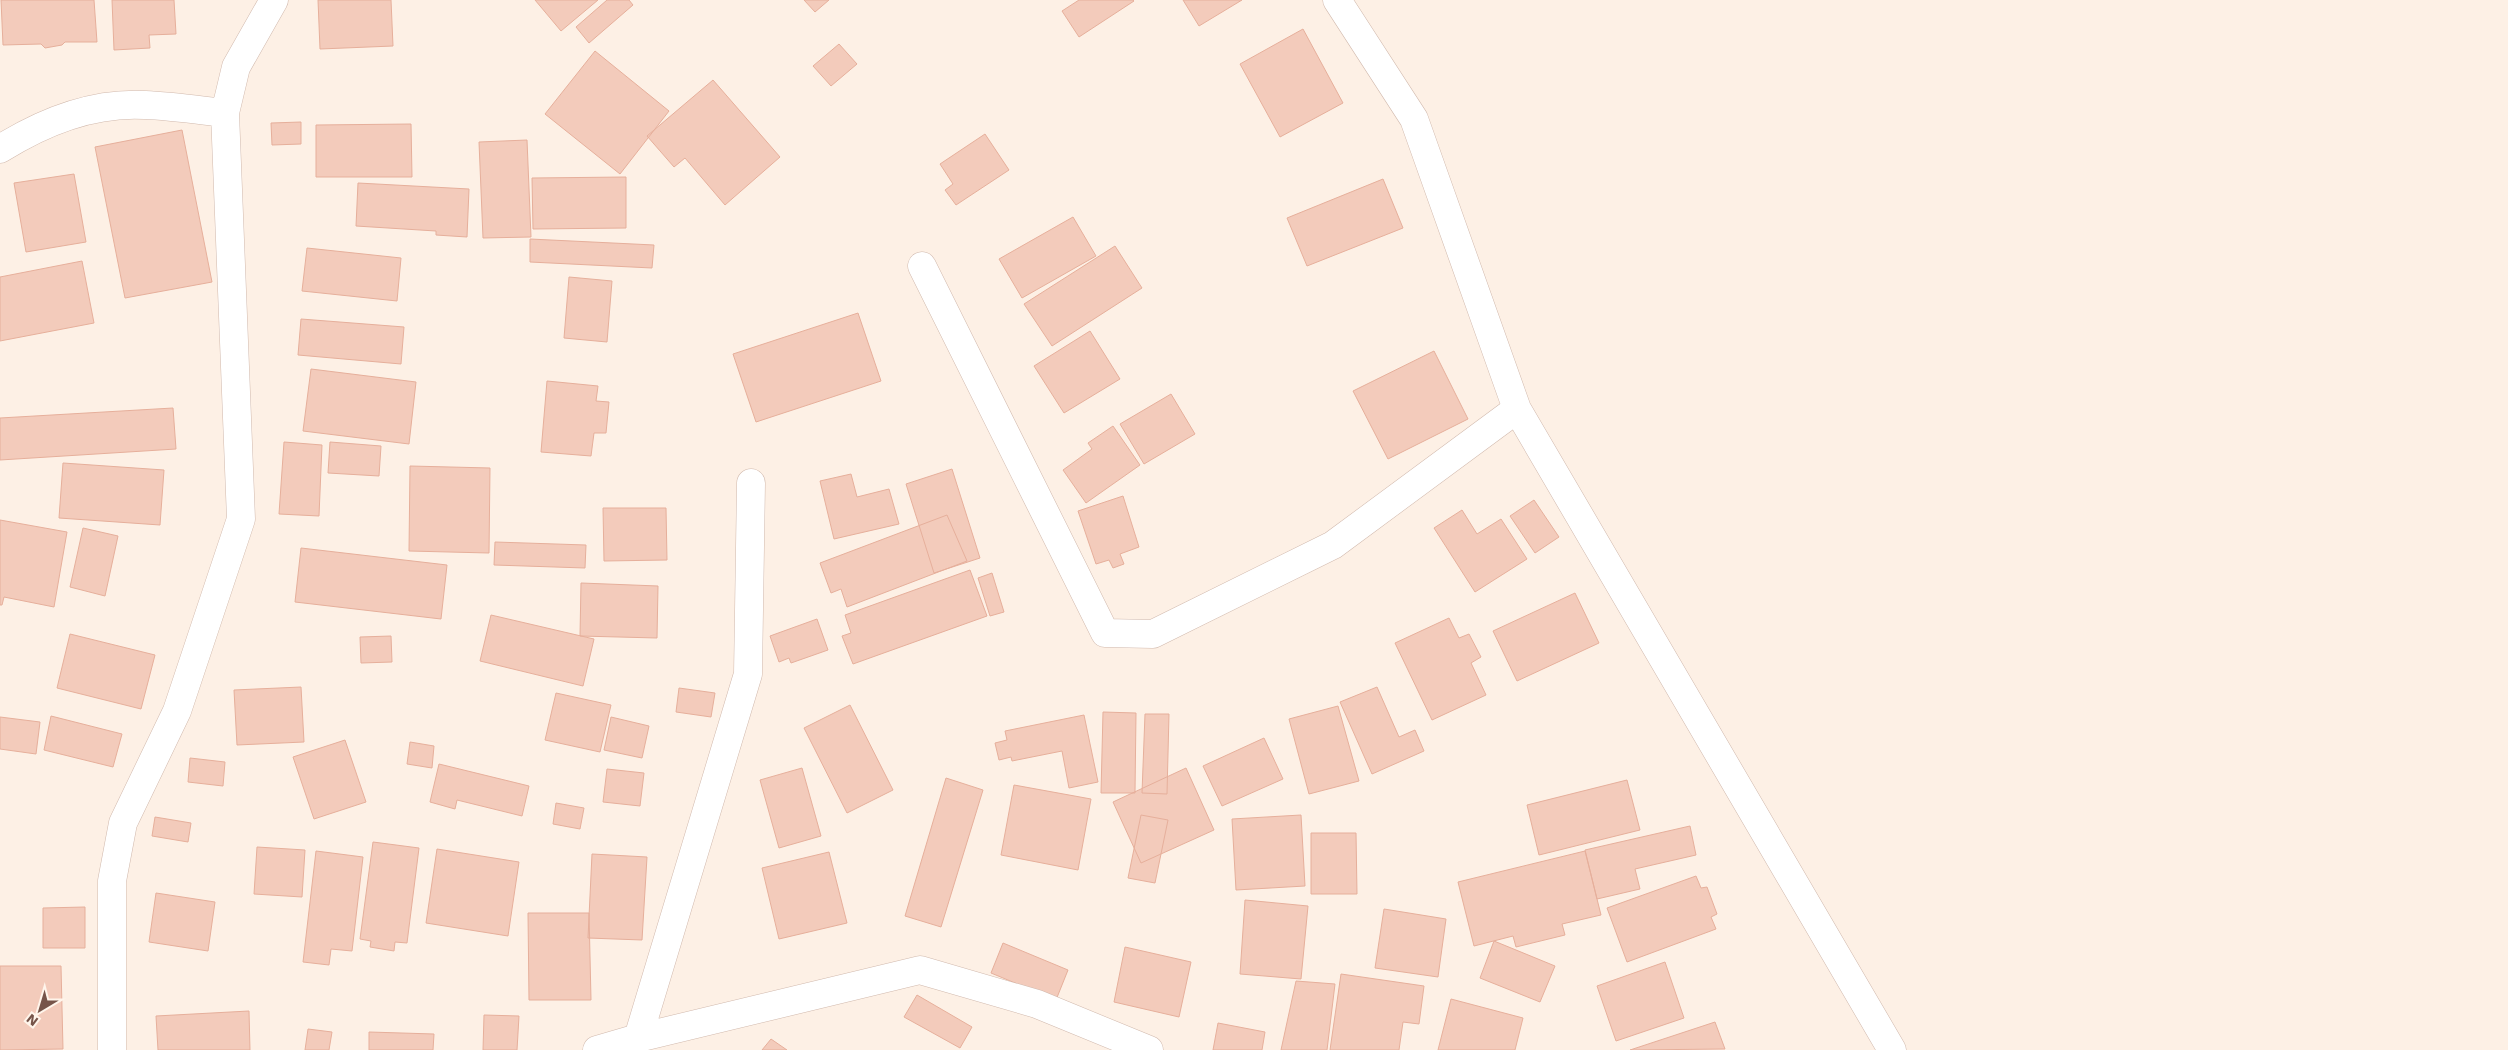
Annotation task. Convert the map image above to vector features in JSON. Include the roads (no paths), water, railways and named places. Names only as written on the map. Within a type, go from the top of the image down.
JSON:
[{"type":"street","points":[[112,1050],[112,882],[123,823],[177,711],[241,519],[225,113],[236,67],[274,0]]},
{"type":"street","points":[[1337,0],[1414,119],[1517,410],[1892,1050]]},
{"type":"street","points":[[0,149],[25,133],[54,121],[98,108],[143,104],[225,113]]},
{"type":"street","points":[[922,266],[1105,634],[1153,634],[1333,545],[1517,410]]},
{"type":"street","points":[[638,1038],[748,674],[751,483]]},
{"type":"street","points":[[597,1050],[638,1038],[920,970],[1037,1004],[1150,1050]]}]
